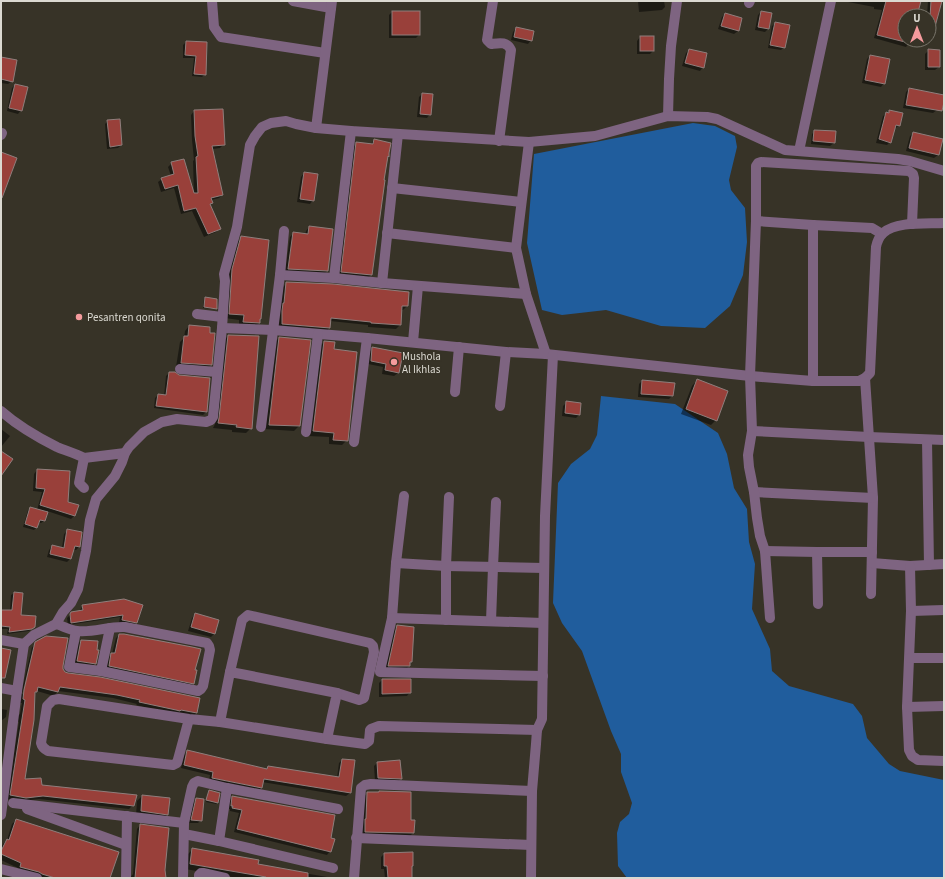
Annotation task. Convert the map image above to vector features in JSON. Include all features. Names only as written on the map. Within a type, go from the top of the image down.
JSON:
[{"type":"street","points":[[212,1],[214,28],[221,37],[325,53]]},
{"type":"street","points":[[293,1],[331,4],[316,128]]},
{"type":"street","points":[[493,1],[487,40],[491,44],[505,43],[511,50],[499,141]]},
{"type":"street","points":[[668,116],[671,46],[677,1]]},
{"type":"street","points":[[799,151],[832,1]]},
{"type":"street","points":[[1,815],[8,803],[3,785],[6,738],[17,691],[24,644],[34,635],[56,624],[78,589],[86,551],[90,520],[96,500],[115,476],[129,447],[144,432],[162,422],[177,419],[206,422],[211,420],[213,417],[222,328],[225,281],[224,274],[237,227],[250,145],[262,127],[271,122],[286,121],[316,128],[529,142],[595,136],[668,116],[707,117],[717,119],[786,150],[898,159],[910,161],[944,172]]},
{"type":"street","points":[[334,278],[351,131]]},
{"type":"street","points":[[382,283],[398,134]]},
{"type":"street","points":[[529,142],[516,248],[526,294],[549,354],[542,719],[537,730],[532,791],[531,878]]},
{"type":"street","points":[[770,618],[765,551],[760,536],[748,455],[752,431],[750,376],[756,221],[756,166],[761,162],[909,171],[913,174],[914,178],[912,224]]},
{"type":"street","points":[[392,188],[521,202]]},
{"type":"street","points":[[756,221],[872,228],[882,234]]},
{"type":"street","points":[[222,328],[274,330],[506,352],[549,354],[750,376],[813,381],[859,380],[865,378],[870,373],[876,247],[878,240],[882,234],[896,226],[944,223]]},
{"type":"street","points":[[813,225],[813,381]]},
{"type":"street","points":[[261,427],[274,330],[284,231]]},
{"type":"street","points":[[387,233],[516,248]]},
{"type":"street","points":[[280,275],[526,294]]},
{"type":"street","points":[[413,342],[418,286]]},
{"type":"street","points":[[197,314],[222,317]]},
{"type":"street","points":[[306,432],[318,334]]},
{"type":"street","points":[[354,442],[367,338]]},
{"type":"street","points":[[454,392],[459,347]]},
{"type":"street","points":[[500,406],[506,352]]},
{"type":"street","points":[[180,369],[217,372]]},
{"type":"street","points":[[865,378],[873,498],[871,594]]},
{"type":"street","points":[[1,411],[19,426],[58,447],[78,454],[84,458],[125,454]]},
{"type":"street","points":[[752,431],[869,438],[944,440]]},
{"type":"street","points":[[927,440],[929,565]]},
{"type":"street","points":[[84,458],[79,484],[84,488]]},
{"type":"street","points":[[754,492],[873,498]]},
{"type":"street","points":[[404,496],[396,563],[392,618],[380,672],[542,676]]},
{"type":"street","points":[[446,620],[446,566],[449,497]]},
{"type":"street","points":[[491,621],[496,502]]},
{"type":"street","points":[[765,551],[872,552]]},
{"type":"street","points":[[817,552],[818,604]]},
{"type":"street","points":[[396,563],[446,566],[544,568]]},
{"type":"street","points":[[872,563],[910,566],[944,564]]},
{"type":"street","points":[[910,566],[911,611],[907,707],[909,750],[912,756],[918,760],[944,761]]},
{"type":"street","points":[[911,611],[944,610]]},
{"type":"street","points":[[220,722],[230,672],[242,620],[248,615],[370,643],[373,646],[374,652],[364,698],[359,700],[337,693],[230,672]]},
{"type":"street","points":[[392,618],[543,623]]},
{"type":"street","points":[[56,624],[76,631],[119,626],[207,643],[210,650],[203,686],[198,691],[100,670],[70,667],[76,631]]},
{"type":"street","points":[[100,670],[110,628]]},
{"type":"street","points":[[1,640],[24,644]]},
{"type":"street","points":[[910,658],[944,658]]},
{"type":"street","points":[[1,688],[17,691]]},
{"type":"street","points":[[327,739],[337,693]]},
{"type":"street","points":[[189,719],[177,763],[173,765],[48,751],[42,746],[41,743],[47,706],[53,700],[59,698],[189,719],[220,722],[364,744],[369,741],[371,728],[378,726],[537,730]]},
{"type":"street","points":[[907,707],[944,706]]},
{"type":"street","points":[[536,744],[540,762],[536,878]]},
{"type":"street","points":[[183,878],[184,823],[192,787],[194,783],[198,781],[338,809]]},
{"type":"street","points":[[354,878],[361,788],[364,785],[371,784],[532,791]]},
{"type":"street","points":[[219,841],[227,788]]},
{"type":"street","points":[[8,803],[184,823]]},
{"type":"street","points":[[8,803],[126,845]]},
{"type":"street","points":[[126,878],[127,816]]},
{"type":"street","points":[[184,834],[333,868]]},
{"type":"street","points":[[356,838],[531,845]]},
{"type":"street","points":[[1,869],[36,878]]},
{"type":"street","points":[[199,878],[201,873],[225,878]]},
{"type":"water","points":[[693,123],[715,126],[735,136],[737,147],[729,180],[731,190],[745,208],[747,242],[743,275],[730,306],[705,328],[661,326],[606,310],[562,315],[542,310],[527,243],[534,154]]},
{"type":"water","points":[[601,396],[675,404],[718,433],[727,454],[734,488],[747,509],[749,542],[755,564],[752,609],[770,649],[772,671],[789,686],[853,704],[862,716],[867,738],[889,764],[900,771],[944,780],[944,878],[627,878],[618,866],[617,833],[620,822],[629,814],[632,803],[621,772],[621,754],[611,731],[582,651],[562,623],[553,603],[558,483],[571,464],[590,449],[597,435]]},
{"type":"building","points":[[886,1],[921,1],[919,8],[897,8],[897,40],[877,35]]},
{"type":"building","points":[[931,1],[942,1],[937,19],[937,8],[931,8]]},
{"type":"building","points":[[392,11],[420,11],[420,35],[392,35]]},
{"type":"building","points":[[761,11],[772,13],[769,29],[758,27]]},
{"type":"building","points":[[725,13],[742,18],[739,31],[721,26]]},
{"type":"building","points":[[775,22],[790,25],[785,48],[770,45]]},
{"type":"building","points":[[516,27],[534,31],[532,41],[514,37]]},
{"type":"building","points":[[640,36],[654,36],[654,51],[640,51]]},
{"type":"building","points":[[186,41],[207,42],[206,75],[194,74],[196,56],[185,55]]},
{"type":"building","points":[[689,49],[707,53],[704,68],[685,63]]},
{"type":"building","points":[[928,49],[940,50],[940,67],[928,67]]},
{"type":"building","points":[[870,55],[890,59],[885,84],[865,80]]},
{"type":"building","points":[[1,57],[17,60],[13,82],[1,79]]},
{"type":"building","points":[[15,84],[28,87],[22,111],[9,108]]},
{"type":"building","points":[[909,88],[944,95],[942,111],[906,105]]},
{"type":"building","points":[[422,93],[433,94],[431,115],[420,114]]},
{"type":"building","points":[[223,109],[225,145],[212,146],[223,195],[211,198],[213,203],[210,204],[221,229],[208,234],[196,208],[184,211],[178,185],[165,189],[161,178],[174,174],[171,162],[184,159],[194,193],[198,193],[196,157],[198,156],[195,136],[194,110]]},
{"type":"building","points":[[889,110],[903,113],[900,126],[896,125],[891,143],[879,139],[886,112],[889,113]]},
{"type":"building","points":[[120,119],[122,145],[110,147],[107,120]]},
{"type":"building","points":[[814,130],[836,131],[835,143],[813,141]]},
{"type":"building","points":[[913,132],[943,139],[939,155],[909,148]]},
{"type":"building","points":[[374,139],[391,143],[384,180],[372,275],[341,272],[356,142],[373,144]]},
{"type":"building","points":[[1,152],[17,158],[2,198],[1,197]]},
{"type":"building","points":[[304,172],[318,174],[314,201],[300,199]]},
{"type":"building","points":[[309,226],[333,229],[328,271],[288,269],[293,232],[308,234]]},
{"type":"building","points":[[241,236],[269,240],[260,323],[243,322],[244,315],[229,314],[232,269]]},
{"type":"building","points":[[286,282],[333,284],[409,292],[408,306],[402,306],[401,325],[331,318],[330,328],[282,324],[282,311]]},
{"type":"building","points":[[205,297],[217,299],[217,309],[204,307]]},
{"type":"building","points":[[189,325],[210,327],[210,333],[215,333],[212,365],[181,363],[184,336],[188,336]]},
{"type":"building","points":[[228,335],[259,336],[252,429],[236,427],[237,425],[218,423]]},
{"type":"building","points":[[279,337],[311,340],[300,426],[269,425]]},
{"type":"building","points":[[324,341],[335,342],[334,349],[357,352],[348,441],[333,440],[334,433],[313,431]]},
{"type":"building","points":[[372,347],[403,353],[399,373],[385,370],[386,364],[371,361]]},
{"type":"building","points":[[169,372],[175,372],[179,375],[210,378],[207,412],[156,406],[158,394],[166,395]]},
{"type":"building","points":[[697,379],[728,391],[717,421],[686,409]]},
{"type":"building","points":[[642,380],[675,383],[673,396],[641,394]]},
{"type":"building","points":[[566,401],[581,403],[580,415],[565,413]]},
{"type":"building","points":[[1,451],[13,459],[1,476]]},
{"type":"building","points":[[37,469],[70,471],[68,502],[79,505],[75,516],[40,505],[45,489],[36,488]]},
{"type":"building","points":[[30,507],[48,512],[45,521],[40,520],[37,528],[25,524]]},
{"type":"building","points":[[67,529],[82,532],[80,547],[75,546],[71,559],[50,554],[52,545],[64,548]]},
{"type":"building","points":[[14,592],[23,593],[21,615],[36,616],[35,627],[32,629],[9,632],[10,627],[1,626],[1,610],[12,610]]},
{"type":"building","points":[[124,599],[143,605],[137,623],[122,620],[123,615],[71,623],[71,612],[83,610],[82,605]]},
{"type":"building","points":[[195,613],[219,620],[215,634],[191,627]]},
{"type":"building","points":[[397,625],[414,627],[412,662],[410,662],[410,666],[388,666]]},
{"type":"building","points":[[119,634],[201,649],[195,670],[197,670],[194,684],[109,666],[111,653],[115,653]]},
{"type":"building","points":[[46,636],[68,638],[63,666],[65,672],[100,677],[200,698],[197,713],[180,711],[139,702],[140,700],[117,695],[60,687],[58,692],[38,687],[37,692],[35,692],[34,720],[25,779],[41,778],[42,785],[137,795],[134,806],[43,796],[26,798],[10,795],[25,700],[23,699],[24,690],[35,642]]},
{"type":"building","points":[[81,640],[98,641],[97,650],[99,650],[96,664],[77,661]]},
{"type":"building","points":[[1,648],[11,650],[5,678],[1,678]]},
{"type":"building","points":[[382,679],[411,679],[411,693],[382,694]]},
{"type":"building","points":[[187,750],[267,769],[268,766],[339,777],[342,759],[355,760],[351,793],[264,779],[262,788],[212,778],[213,772],[184,765]]},
{"type":"building","points":[[400,760],[402,779],[378,778],[377,762]]},
{"type":"building","points":[[209,790],[220,793],[218,803],[206,800]]},
{"type":"building","points":[[367,792],[411,792],[411,820],[415,820],[414,833],[365,832]]},
{"type":"building","points":[[142,795],[170,798],[168,815],[141,811]]},
{"type":"building","points":[[232,796],[335,815],[331,838],[335,839],[331,852],[237,829],[242,810],[232,808]]},
{"type":"building","points":[[196,798],[204,799],[202,821],[191,820]]},
{"type":"building","points":[[16,819],[119,852],[110,878],[55,878],[20,867],[21,863],[1,854],[7,839],[9,840]]},
{"type":"building","points":[[140,824],[169,828],[165,870],[166,878],[135,878]]},
{"type":"building","points":[[192,848],[259,860],[258,864],[308,873],[308,878],[266,878],[190,864]]},
{"type":"building","points":[[413,852],[412,878],[388,878],[387,866],[384,866],[384,853]]},
{"type":"place","name":"Pesantren qonita","points":[[79,317]]},
{"type":"place","name":"Mushola Al Ikhlas","points":[[394,362]]}]
